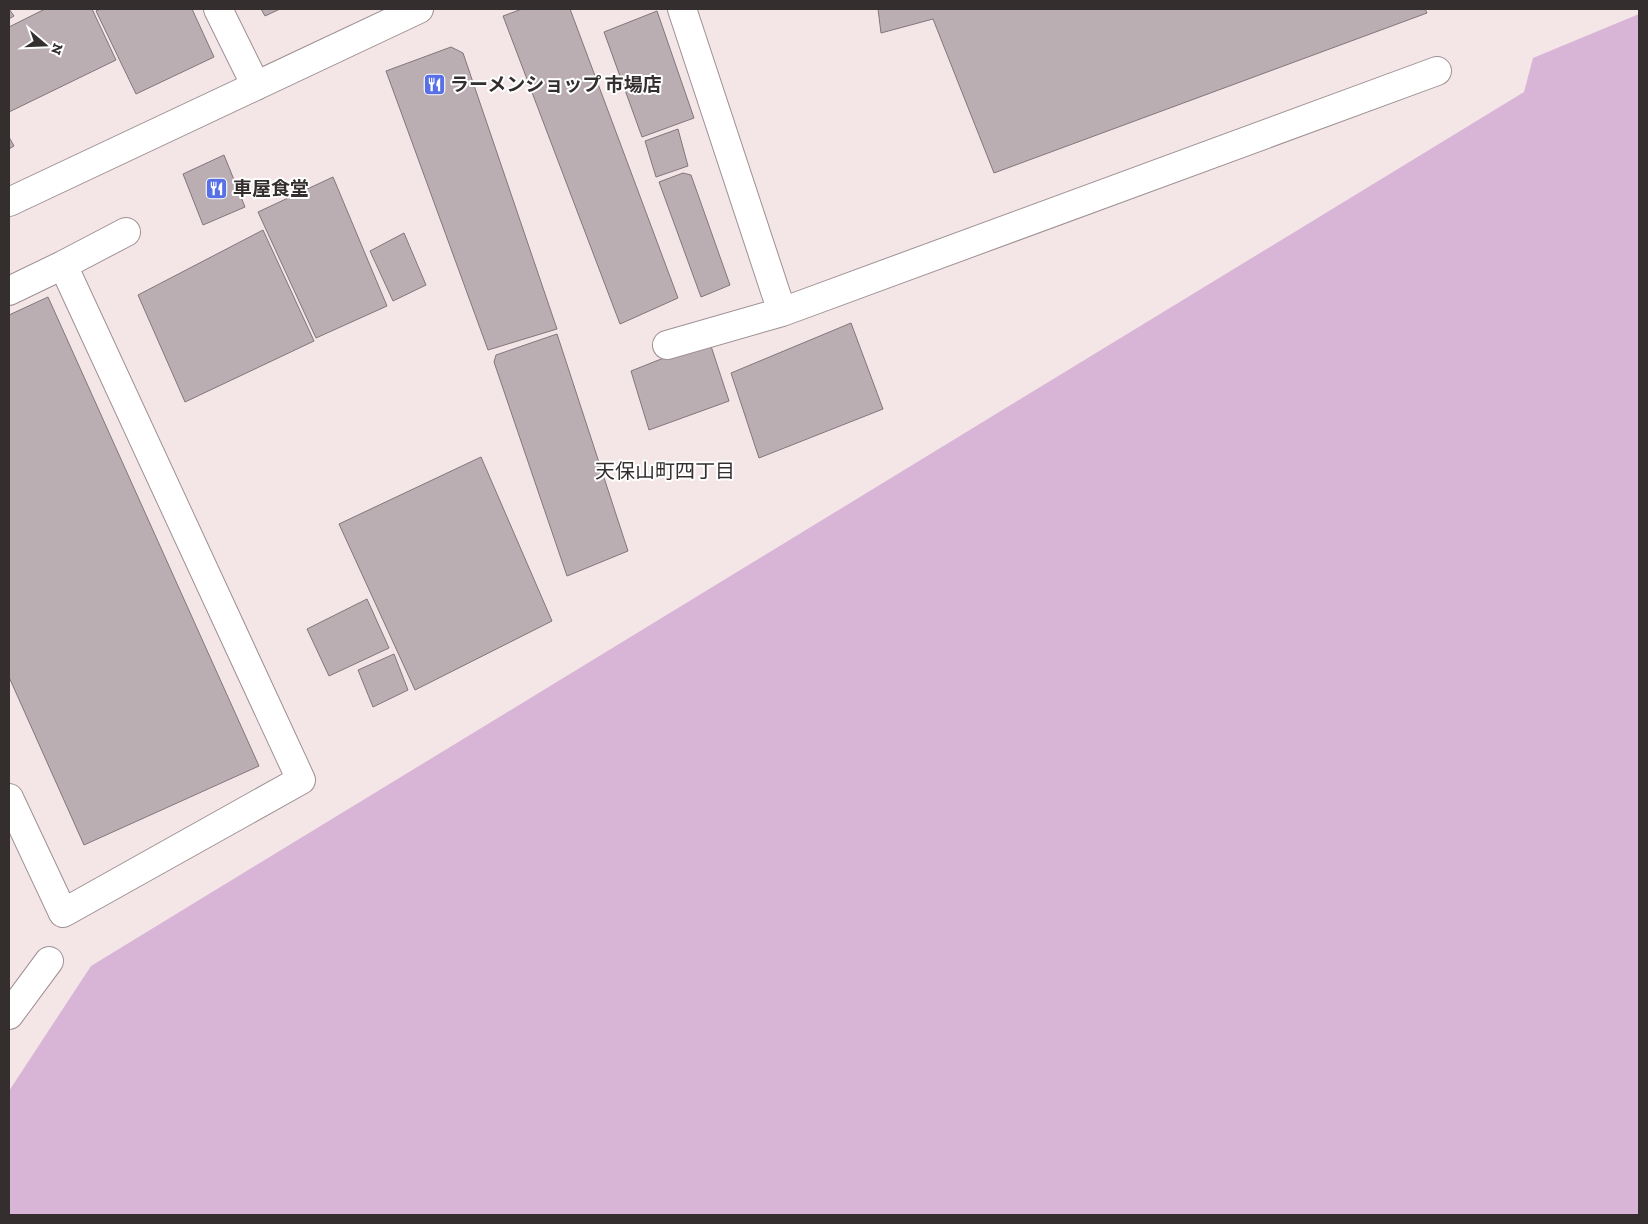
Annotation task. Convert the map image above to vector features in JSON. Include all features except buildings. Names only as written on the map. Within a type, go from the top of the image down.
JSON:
[{"type":"street","points":[[218,9],[256,86]]},
{"type":"street","points":[[9,202],[419,9]]},
{"type":"street","points":[[682,9],[782,312]]},
{"type":"street","points":[[667,345],[782,312],[1437,71]]},
{"type":"street","points":[[9,291],[126,232]]},
{"type":"street","points":[[9,798],[63,913],[301,780],[63,265]]},
{"type":"street","points":[[9,1016],[49,961]]},
{"type":"shaded area","points":[[1639,14],[1639,1215],[9,1215],[9,1091],[91,966],[1524,92],[1533,58]]},
{"type":"place","name":"ラーメンショップ 市場店","points":[[434,84]]},
{"type":"place","name":"車屋食堂","points":[[217,188]]},
{"type":"district","name":"天保山町四丁目","points":[[665,471]]}]
